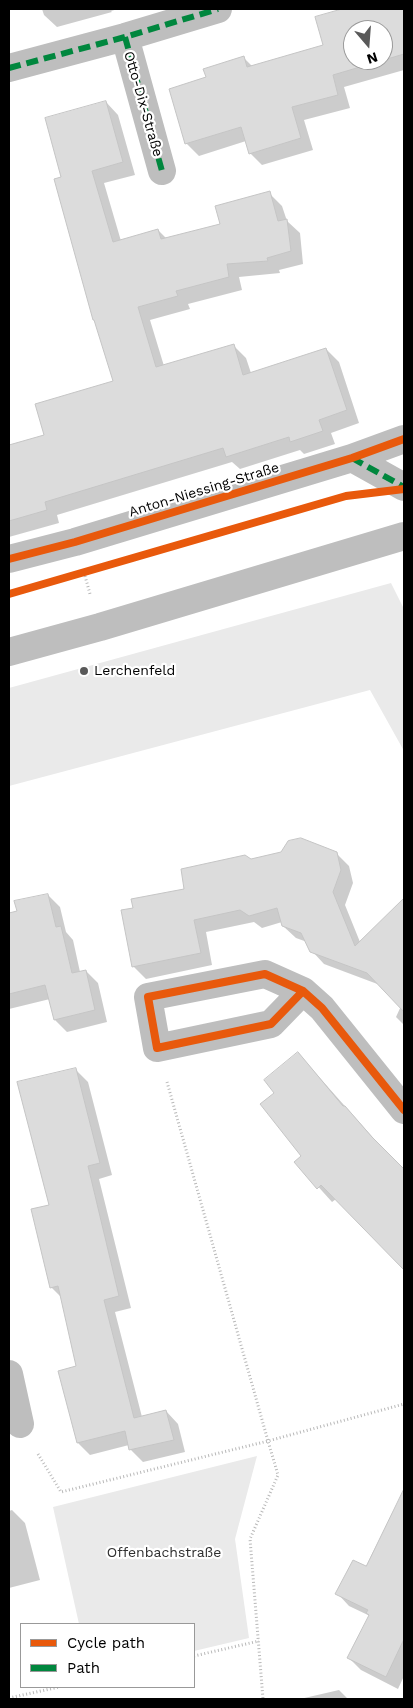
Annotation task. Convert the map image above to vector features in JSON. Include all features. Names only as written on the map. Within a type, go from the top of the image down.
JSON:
[{"type":"street","name":"Otto-Dix-Straße","points":[[9,68],[218,9]]},
{"type":"street","name":"Otto-Dix-Straße","points":[[124,37],[162,170]]},
{"type":"street","name":"Anton-Niessing-Straße","points":[[9,559],[75,542],[352,458],[404,439]]},
{"type":"street","points":[[352,458],[404,487]]},
{"type":"street","points":[[9,652],[100,627],[404,536]]},
{"type":"street","points":[[303,991],[272,1024],[157,1048],[148,997],[265,974],[303,991],[322,1008],[404,1110]]},
{"type":"street","points":[[9,1374],[20,1424]]},
{"type":"path","points":[[75,542],[100,627]]},
{"type":"path","points":[[157,1048],[278,1475],[250,1539],[263,1699]]},
{"type":"path","points":[[20,1424],[61,1492],[268,1442],[404,1404]]},
{"type":"path","points":[[195,1656],[259,1641]]},
{"type":"path","points":[[9,1698],[54,1688]]},
{"type":"green space","points":[[391,583],[404,609],[404,751],[370,690],[9,786],[9,688]]},
{"type":"green space","name":"Offenbachstraße","points":[[257,1456],[235,1539],[249,1638],[195,1651],[195,1623],[79,1623],[53,1507]]},
{"type":"building","points":[[342,9],[404,9],[404,54],[393,57],[393,20],[343,20],[343,70],[350,70],[333,75],[338,95],[292,107],[301,138],[249,154],[241,127],[185,144],[169,89],[206,77],[203,69],[244,56],[247,67],[323,45],[315,17]]},
{"type":"building","points":[[106,101],[123,162],[92,171],[113,242],[158,229],[161,239],[220,224],[215,206],[270,191],[278,221],[287,219],[291,251],[267,258],[268,261],[227,264],[229,277],[176,291],[178,296],[138,307],[156,367],[234,344],[243,375],[326,348],[347,410],[319,420],[323,431],[290,442],[289,437],[226,457],[223,448],[45,502],[47,510],[9,521],[9,445],[44,435],[35,404],[113,381],[93,320],[54,179],[61,177],[45,118]]},
{"type":"building","points":[[301,838],[337,852],[341,870],[333,892],[355,946],[404,898],[404,1012],[367,973],[310,952],[301,933],[282,926],[277,908],[249,916],[240,910],[194,920],[201,953],[132,967],[121,910],[133,908],[131,899],[184,889],[181,869],[245,855],[251,859],[281,852],[288,841]]},
{"type":"building","points":[[48,894],[56,927],[61,926],[72,973],[86,970],[95,1010],[54,1020],[45,985],[9,994],[9,913],[17,911],[14,901]]},
{"type":"building","points":[[298,1052],[343,1106],[404,1169],[404,1270],[321,1185],[317,1189],[294,1162],[301,1156],[260,1104],[274,1093],[264,1080]]},
{"type":"building","points":[[76,1068],[100,1163],[88,1166],[119,1296],[104,1300],[134,1418],[166,1410],[174,1440],[129,1450],[125,1431],[77,1443],[58,1371],[76,1366],[58,1286],[50,1288],[31,1209],[49,1205],[17,1082]]},
{"type":"building","points":[[404,1489],[404,1639],[386,1677],[347,1658],[369,1615],[366,1613],[368,1610],[335,1594],[353,1560],[366,1566]]},
{"type":"marked path","points":[[9,68],[125,37],[218,9]]},
{"type":"marked path","points":[[125,37],[162,171]]},
{"type":"marked path","points":[[352,458],[404,487]]},
{"type":"cycle path","points":[[9,559],[75,542],[352,458],[404,439]]},
{"type":"cycle path","points":[[9,594],[346,496],[404,489]]},
{"type":"cycle path","points":[[303,991],[271,1024],[157,1048],[148,997],[265,974],[303,991],[322,1008],[404,1110]]},
{"type":"place","name":"Lerchenfeld","points":[[84,671]]}]
